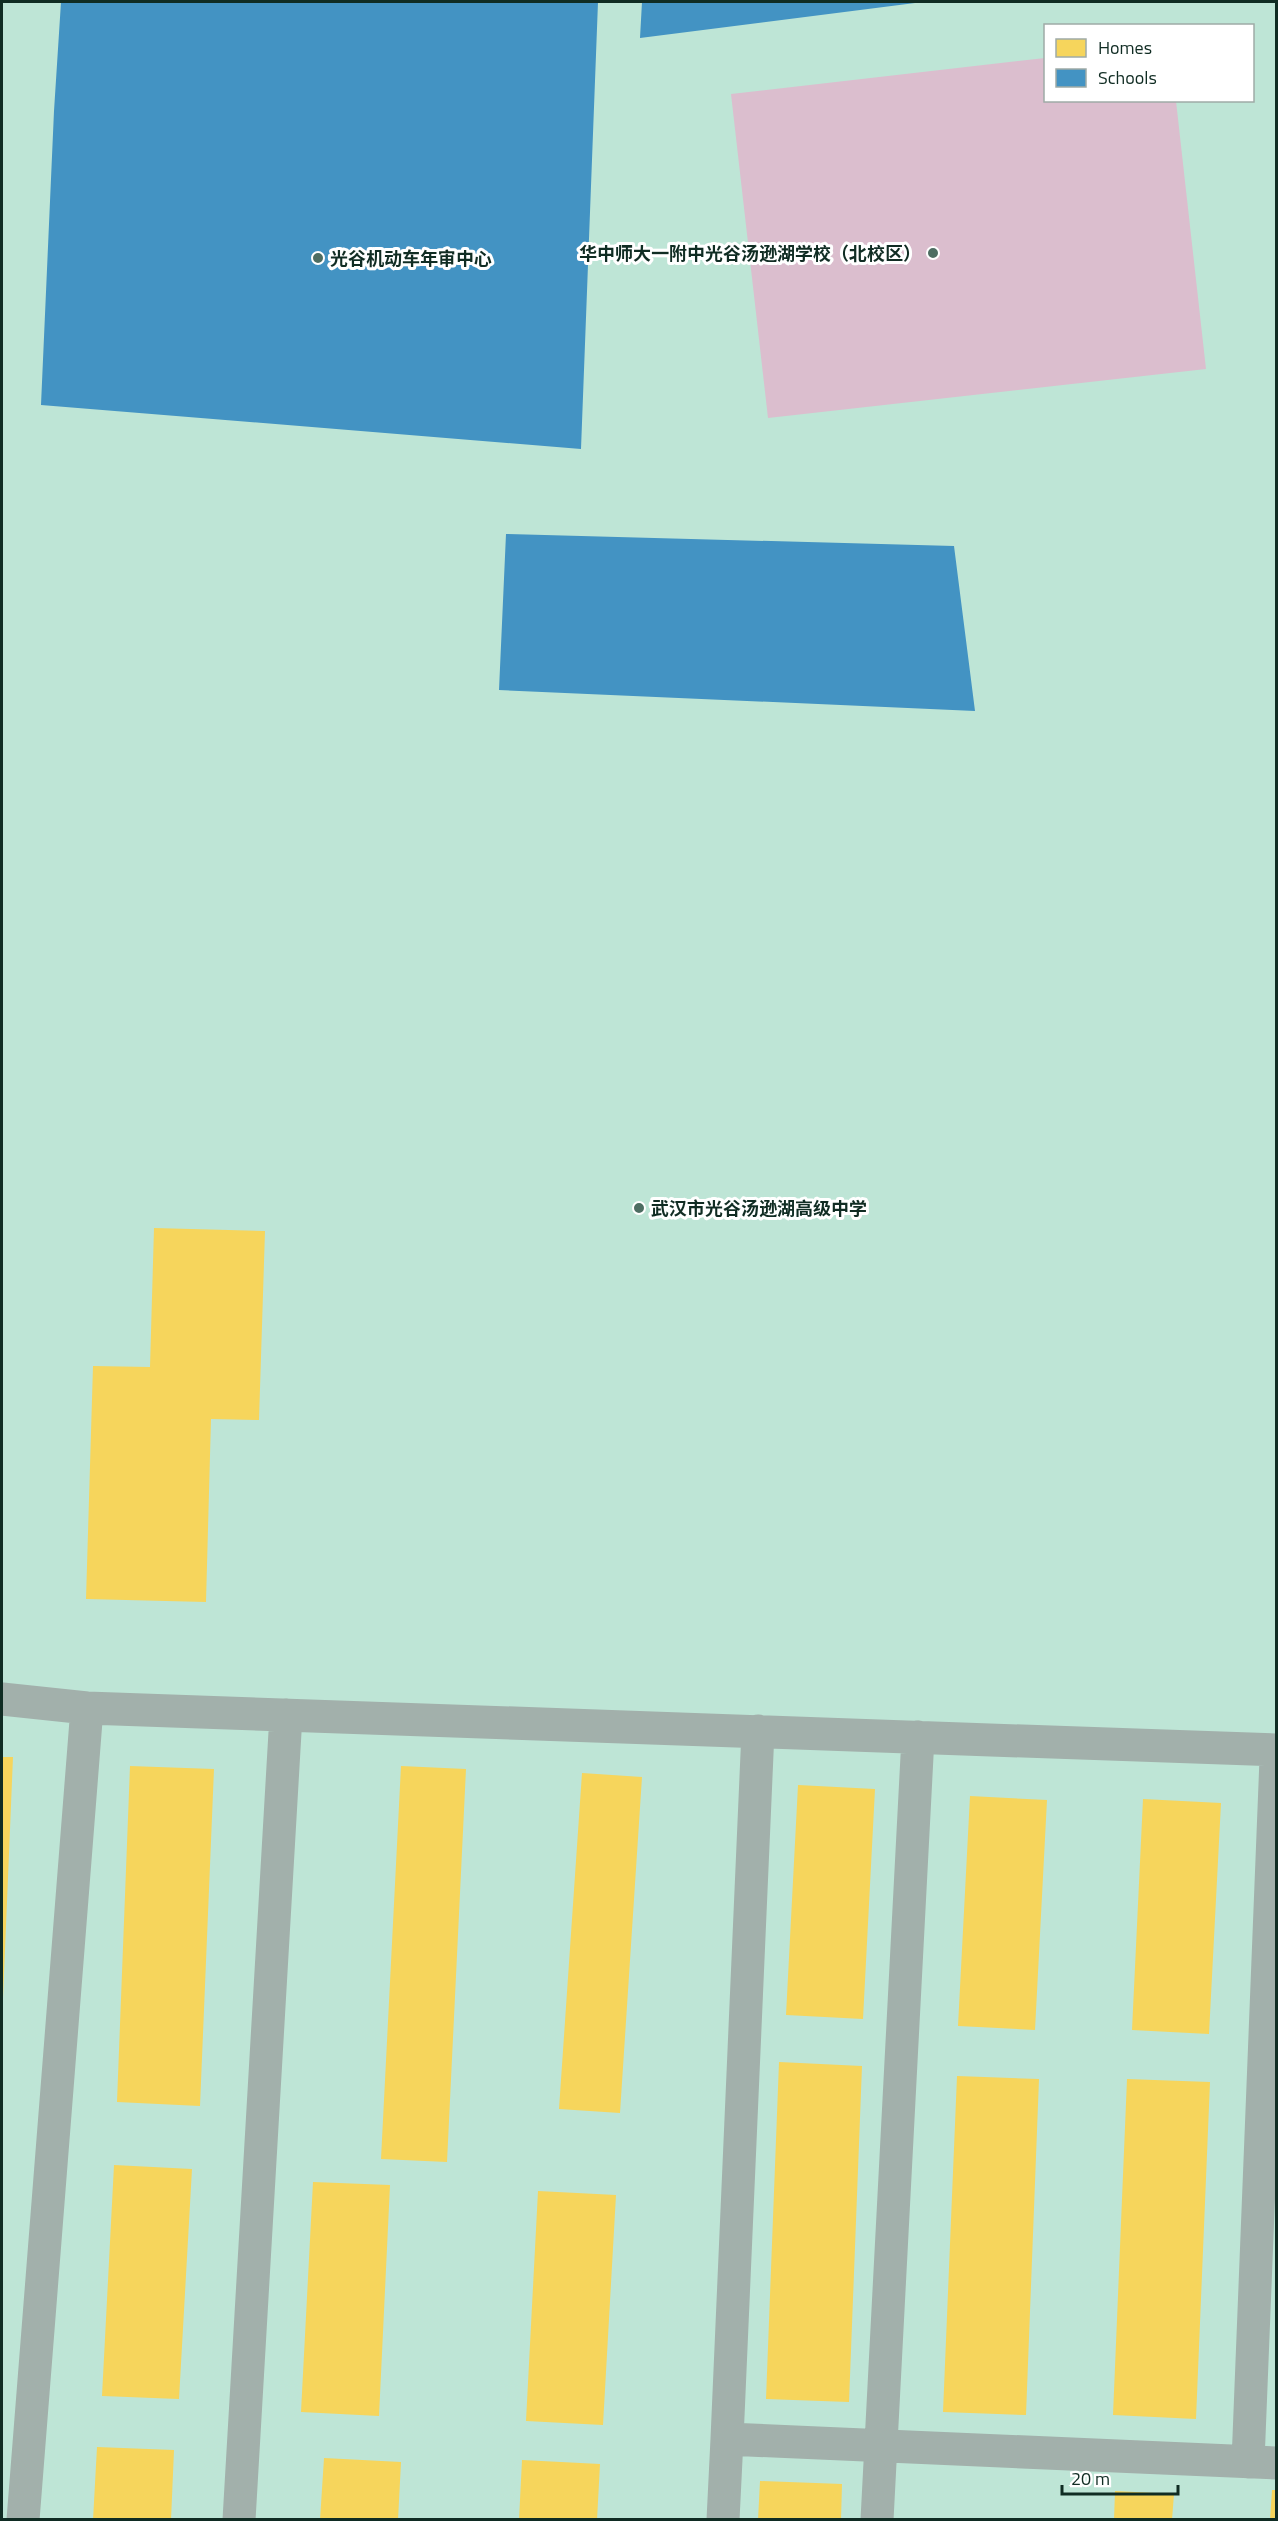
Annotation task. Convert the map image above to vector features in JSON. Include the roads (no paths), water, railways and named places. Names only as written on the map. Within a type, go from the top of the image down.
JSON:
[{"type":"street","points":[[2,1699],[87,1708],[1276,1750]]},
{"type":"street","points":[[23,2520],[87,1708]]},
{"type":"street","points":[[239,2520],[286,1715]]},
{"type":"street","points":[[723,2520],[758,1731]]},
{"type":"street","points":[[877,2520],[918,1737]]},
{"type":"street","points":[[727,2439],[1262,2462],[1276,1759]]},
{"type":"place","name":"华中师大一附中光谷汤逊湖学校（北校区）","points":[[933,253]]},
{"type":"place","name":"光谷机动车年审中心","points":[[318,258]]},
{"type":"place","name":"武汉市光谷汤逊湖高级中学","points":[[639,1208]]}]
